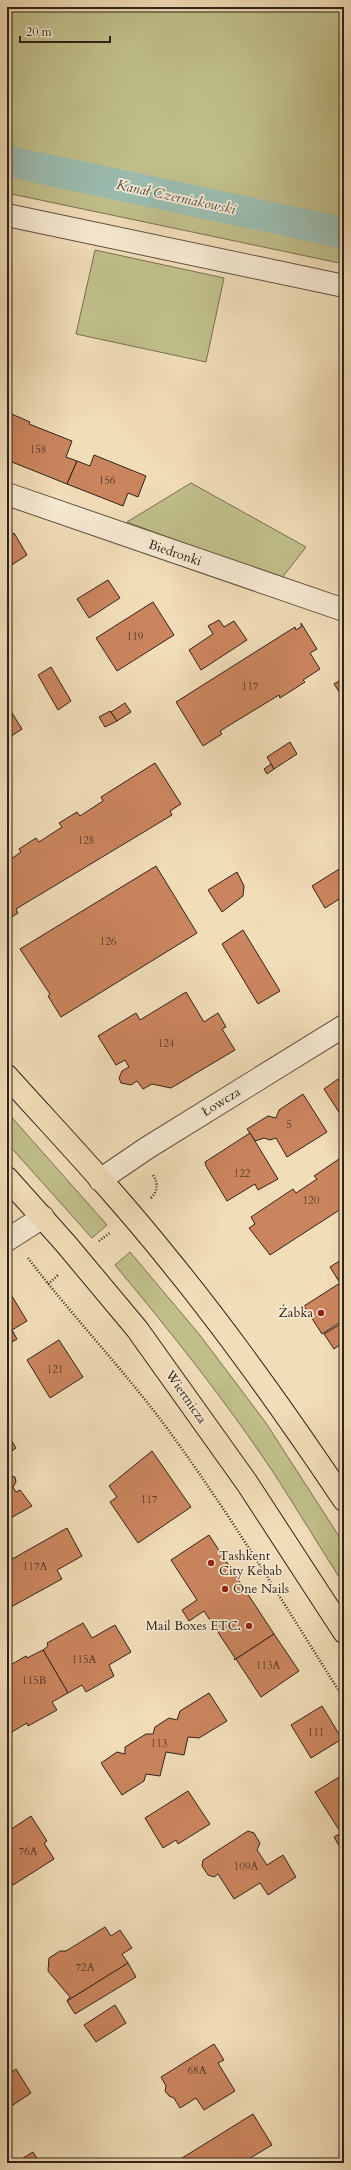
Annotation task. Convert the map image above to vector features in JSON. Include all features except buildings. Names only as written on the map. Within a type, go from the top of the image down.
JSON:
[{"type":"main road","points":[[7,1076],[169,1259],[230,1337],[294,1425],[344,1500]]},
{"type":"main road","name":"Wiertnicza","points":[[7,1178],[43,1217],[137,1328],[247,1483],[344,1632]]},
{"type":"street","points":[[7,215],[344,286]]},
{"type":"street","name":"Biedronki","points":[[7,494],[344,610]]},
{"type":"street","name":"Łowcza","points":[[100,1180],[147,1148],[344,1026]]},
{"type":"street","points":[[7,1240],[43,1217]]},
{"type":"path","points":[[148,1200],[157,1189],[156,1182],[151,1173]]},
{"type":"path","points":[[96,1244],[113,1230]]},
{"type":"path","points":[[26,1256],[132,1382],[170,1431],[228,1514],[344,1699]]},
{"type":"path","points":[[48,1284],[60,1274]]},
{"type":"shaded area","points":[[7,7],[344,7],[344,264],[7,193]]},
{"type":"shaded area","points":[[95,250],[224,278],[206,362],[76,334]]},
{"type":"shaded area","points":[[191,483],[306,547],[281,579],[127,522]]},
{"type":"shaded area","points":[[7,1112],[107,1225],[92,1238],[7,1143]]},
{"type":"shaded area","points":[[130,1252],[199,1334],[266,1423],[344,1544],[344,1585],[255,1445],[177,1341],[115,1265]]},
{"type":"waterway","name":"Kanał Czerniakowski","points":[[7,161],[344,233]]},
{"type":"place","name":"Żabka","points":[[321,1313]]},
{"type":"place","name":"Tashkent City Kebab","points":[[211,1563]]},
{"type":"place","name":"One Nails","points":[[225,1589]]},
{"type":"place","name":"Mail Boxes ETC.","points":[[249,1626]]}]
